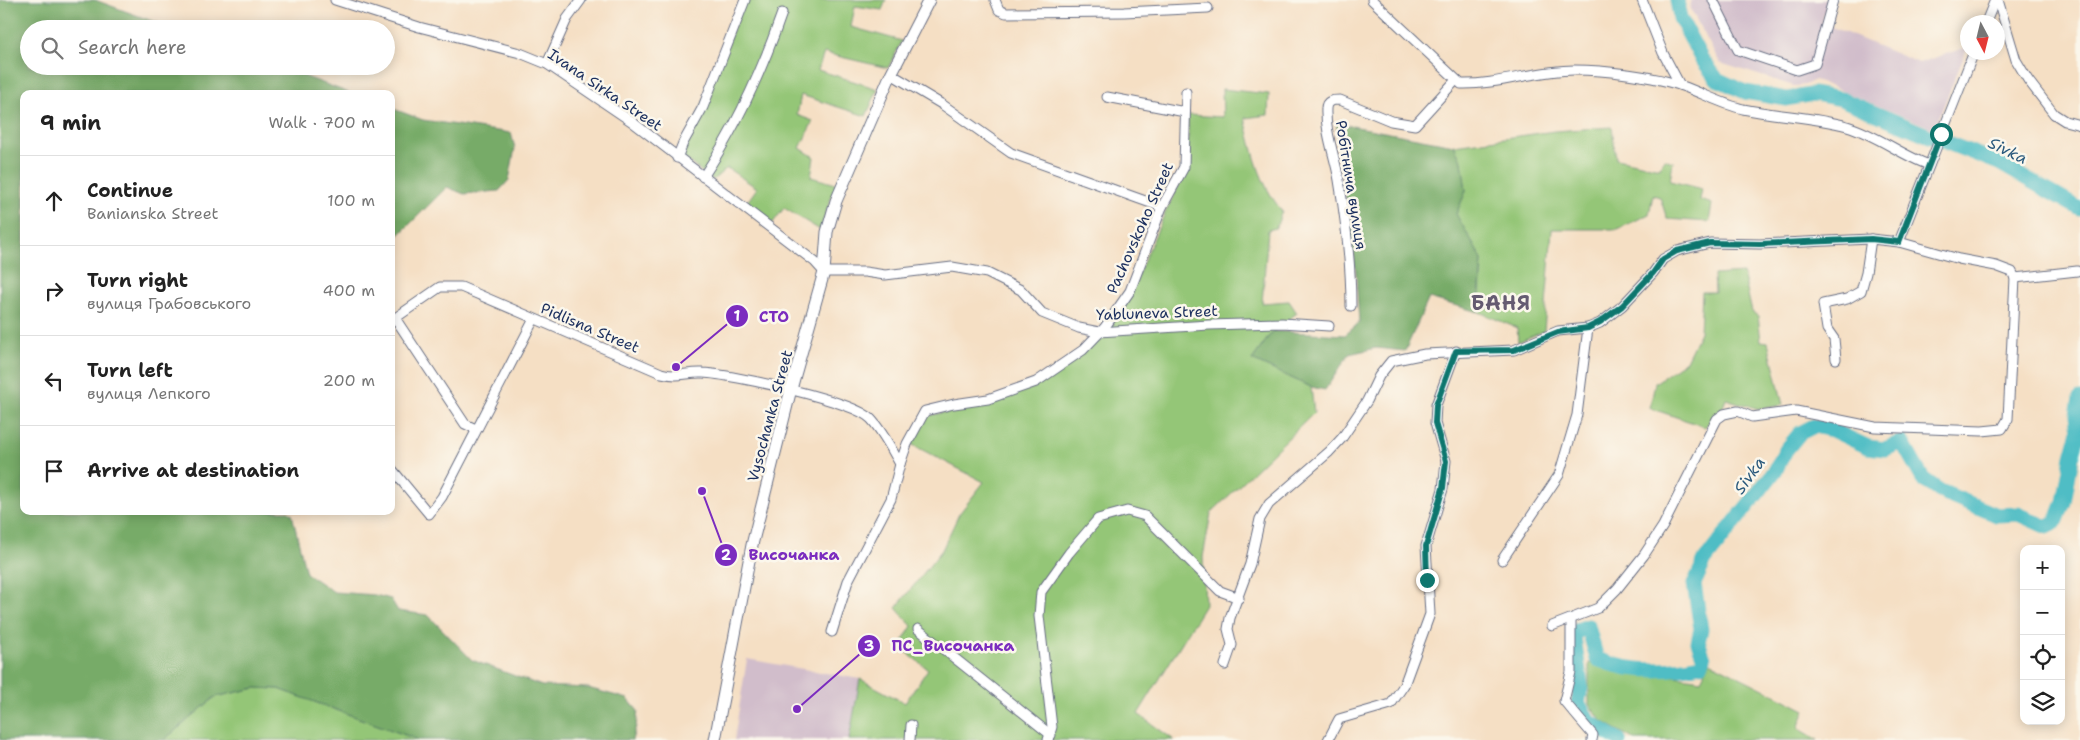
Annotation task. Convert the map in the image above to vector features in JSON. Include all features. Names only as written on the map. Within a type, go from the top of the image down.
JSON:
[{"type":"street","name":"Ivana Sirka Street","points":[[335,0],[419,27],[520,54],[547,64],[631,121],[815,262],[824,272]]},
{"type":"street","points":[[547,64],[567,20],[581,0]]},
{"type":"street","points":[[678,158],[683,143],[704,107],[745,0]]},
{"type":"street","name":"Vysochanka Street","points":[[715,740],[752,545],[824,272],[827,232],[836,201],[891,74],[929,0]]},
{"type":"street","points":[[995,0],[999,10],[1006,13],[1124,12],[1208,8]]},
{"type":"street","points":[[1372,0],[1461,84],[1574,70],[1644,76],[1680,85],[1741,108],[1847,126],[1872,136],[1915,160],[1930,164]]},
{"type":"street","points":[[1642,0],[1663,53],[1680,85]]},
{"type":"street","points":[[1713,0],[1738,50],[1797,70],[1815,64],[1833,0]]},
{"type":"street","points":[[1990,15],[1997,0]]},
{"type":"street","points":[[1997,0],[2016,60],[2028,80],[2054,114],[2076,125],[2080,125]]},
{"type":"street","points":[[703,177],[748,99],[782,14]]},
{"type":"street","points":[[1899,242],[1971,60]]},
{"type":"street","points":[[891,74],[943,104],[1011,153],[1162,207]]},
{"type":"street","name":"Робітнича вулиця","points":[[1351,306],[1351,278],[1339,181],[1328,128],[1326,108],[1328,102],[1340,100],[1391,121],[1415,125],[1456,80]]},
{"type":"street","name":"Pachovskoho Street","points":[[832,632],[848,581],[890,498],[907,444],[925,411],[988,398],[1036,382],[1083,350],[1105,327],[1130,291],[1162,207],[1184,167],[1186,92]]},
{"type":"street","points":[[1107,97],[1185,112]]},
{"type":"street","points":[[1836,359],[1834,339],[1827,329],[1822,304],[1848,299],[1861,291],[1866,273],[1871,239]]},
{"type":"street","points":[[1225,664],[1232,644],[1228,629],[1230,618],[1250,564],[1260,519],[1269,504],[1329,452],[1342,438],[1367,401],[1378,376],[1390,361],[1425,354],[1456,351],[1514,350],[1558,332],[1588,328],[1622,306],[1653,273],[1663,259],[1677,251],[1710,243],[1760,244],[1871,239],[1899,242],[1959,260],[1996,266],[2012,272],[2015,278],[2008,419],[2002,429],[1982,431],[1875,427],[1796,411],[1752,417],[1738,411],[1724,414],[1717,419],[1663,526],[1644,555],[1617,589],[1598,608],[1552,626]]},
{"type":"street","name":"Yabluneva Street","points":[[824,272],[864,272],[885,275],[952,267],[987,274],[1021,290],[1042,313],[1080,328],[1099,332],[1209,325],[1282,323],[1329,326]]},
{"type":"street","points":[[2015,278],[2077,270]]},
{"type":"street","name":"Pidlisna Street","points":[[395,319],[440,287],[461,287],[661,373],[675,376],[702,372],[792,389]]},
{"type":"street","points":[[395,473],[429,514],[442,497],[534,319]]},
{"type":"street","points":[[395,323],[465,424],[476,429]]},
{"type":"street","points":[[1502,560],[1559,475],[1577,415],[1588,328]]},
{"type":"street","points":[[1328,740],[1339,719],[1391,704],[1404,685],[1430,614],[1426,546],[1443,488],[1446,461],[1435,423],[1436,405],[1456,351]]},
{"type":"street","points":[[792,389],[848,407],[870,418],[900,464]]},
{"type":"street","points":[[918,629],[1049,737],[1052,727],[1040,616],[1041,592],[1069,553],[1098,519],[1126,511],[1145,516],[1220,591],[1239,598]]},
{"type":"street","points":[[1571,619],[1571,672],[1564,701],[1593,735],[1592,740]]},
{"type":"street","points":[[910,740],[911,726]]},
{"type":"shaded area","points":[[1690,0],[1827,0],[1822,23],[1919,63],[1960,49],[1960,60],[1962,60],[1934,129],[1815,80],[1805,85],[1794,86],[1720,63],[1691,10]]},
{"type":"shaded area","points":[[747,659],[860,679],[849,740],[734,740]]},
{"type":"green space","points":[[0,0],[95,0],[149,20],[20,20],[20,75],[301,75],[341,90],[20,90],[20,515],[292,515],[306,573],[334,592],[375,595],[391,599],[398,611],[428,615],[472,660],[542,686],[588,688],[628,699],[638,711],[632,740],[419,740],[279,689],[255,688],[215,697],[164,740],[0,740]]},
{"type":"green space","points":[[745,0],[886,0],[882,10],[855,6],[851,27],[902,41],[888,68],[824,53],[818,70],[878,89],[866,116],[801,95],[797,115],[813,121],[800,148],[814,157],[811,177],[836,184],[820,230],[784,208],[772,224],[745,205],[757,188],[727,168],[713,180],[681,156]]},
{"type":"green space","points":[[1222,89],[1269,94],[1268,115],[1245,118],[1262,178],[1282,211],[1276,228],[1268,230],[1262,303],[1289,301],[1297,313],[1273,331],[1252,360],[1311,387],[1314,413],[1211,513],[1203,557],[1205,605],[1138,714],[1174,740],[849,740],[860,679],[905,703],[928,669],[899,647],[912,626],[896,608],[942,550],[959,514],[984,482],[909,443],[926,416],[984,405],[1037,385],[1100,338],[1121,313],[1165,213],[1188,167],[1188,115],[1223,117]]},
{"type":"green space","points":[[395,110],[423,120],[511,133],[515,148],[509,180],[499,191],[464,194],[447,187],[395,239]]},
{"type":"green space","points":[[1336,123],[1454,145],[1462,162],[1466,191],[1456,214],[1482,260],[1478,312],[1429,298],[1405,351],[1376,348],[1349,354],[1325,390],[1311,387],[1252,360],[1273,331],[1345,335],[1359,323],[1356,272]]},
{"type":"green space","points":[[1612,127],[1616,159],[1660,168],[1664,159],[1673,162],[1670,181],[1702,189],[1700,200],[1712,204],[1709,222],[1667,219],[1660,197],[1653,195],[1649,214],[1618,229],[1552,229],[1544,331],[1518,342],[1517,328],[1479,312],[1482,260],[1456,214],[1466,191],[1462,162],[1454,145],[1555,131]]},
{"type":"green space","points":[[1743,273],[1752,312],[1758,316],[1761,341],[1768,342],[1783,405],[1759,409],[1726,399],[1723,407],[1705,427],[1650,408],[1655,383],[1686,361],[1700,332],[1702,292],[1715,292],[1714,275]]},
{"type":"green space","points":[[1710,662],[1805,710],[1798,728],[1818,740],[1635,740],[1602,721],[1589,705],[1589,663],[1701,680]]},
{"type":"green space","points":[[255,688],[279,689],[419,740],[164,740],[215,697]]},
{"type":"waterway","name":"Sivka","points":[[1677,0],[1680,18],[1701,58],[1717,79],[1745,92],[1787,99],[1814,94],[1841,99],[1999,163],[2080,209]]},
{"type":"waterway","name":"Sivka","points":[[1619,740],[1590,722],[1578,704],[1581,686],[1574,637],[1579,629],[1588,626],[1597,659],[1622,667],[1661,670],[1701,665],[1704,658],[1698,642],[1701,629],[1694,584],[1705,560],[1775,471],[1786,450],[1800,433],[1814,426],[1832,430],[1868,447],[1885,449],[1902,442],[1923,479],[1940,491],[1997,515],[2018,514],[2047,527],[2057,520],[2064,502],[2079,431],[2077,415],[2080,399]]},
{"type":"place","name":"СТО","points":[[676,367]]},
{"type":"place","name":"Височанка","points":[[702,491]]},
{"type":"place","name":"ПС_Височанка","points":[[797,709]]},
{"type":"district","name":"БАНЯ","points":[[1501,303]]},
{"type":"route","points":[[1427,580],[1426,546],[1443,488],[1446,461],[1435,423],[1436,405],[1456,351],[1488,352],[1514,350],[1558,332],[1588,328],[1622,306],[1653,273],[1663,259],[1677,251],[1710,243],[1760,244],[1871,239],[1899,242],[1941,134]]}]
